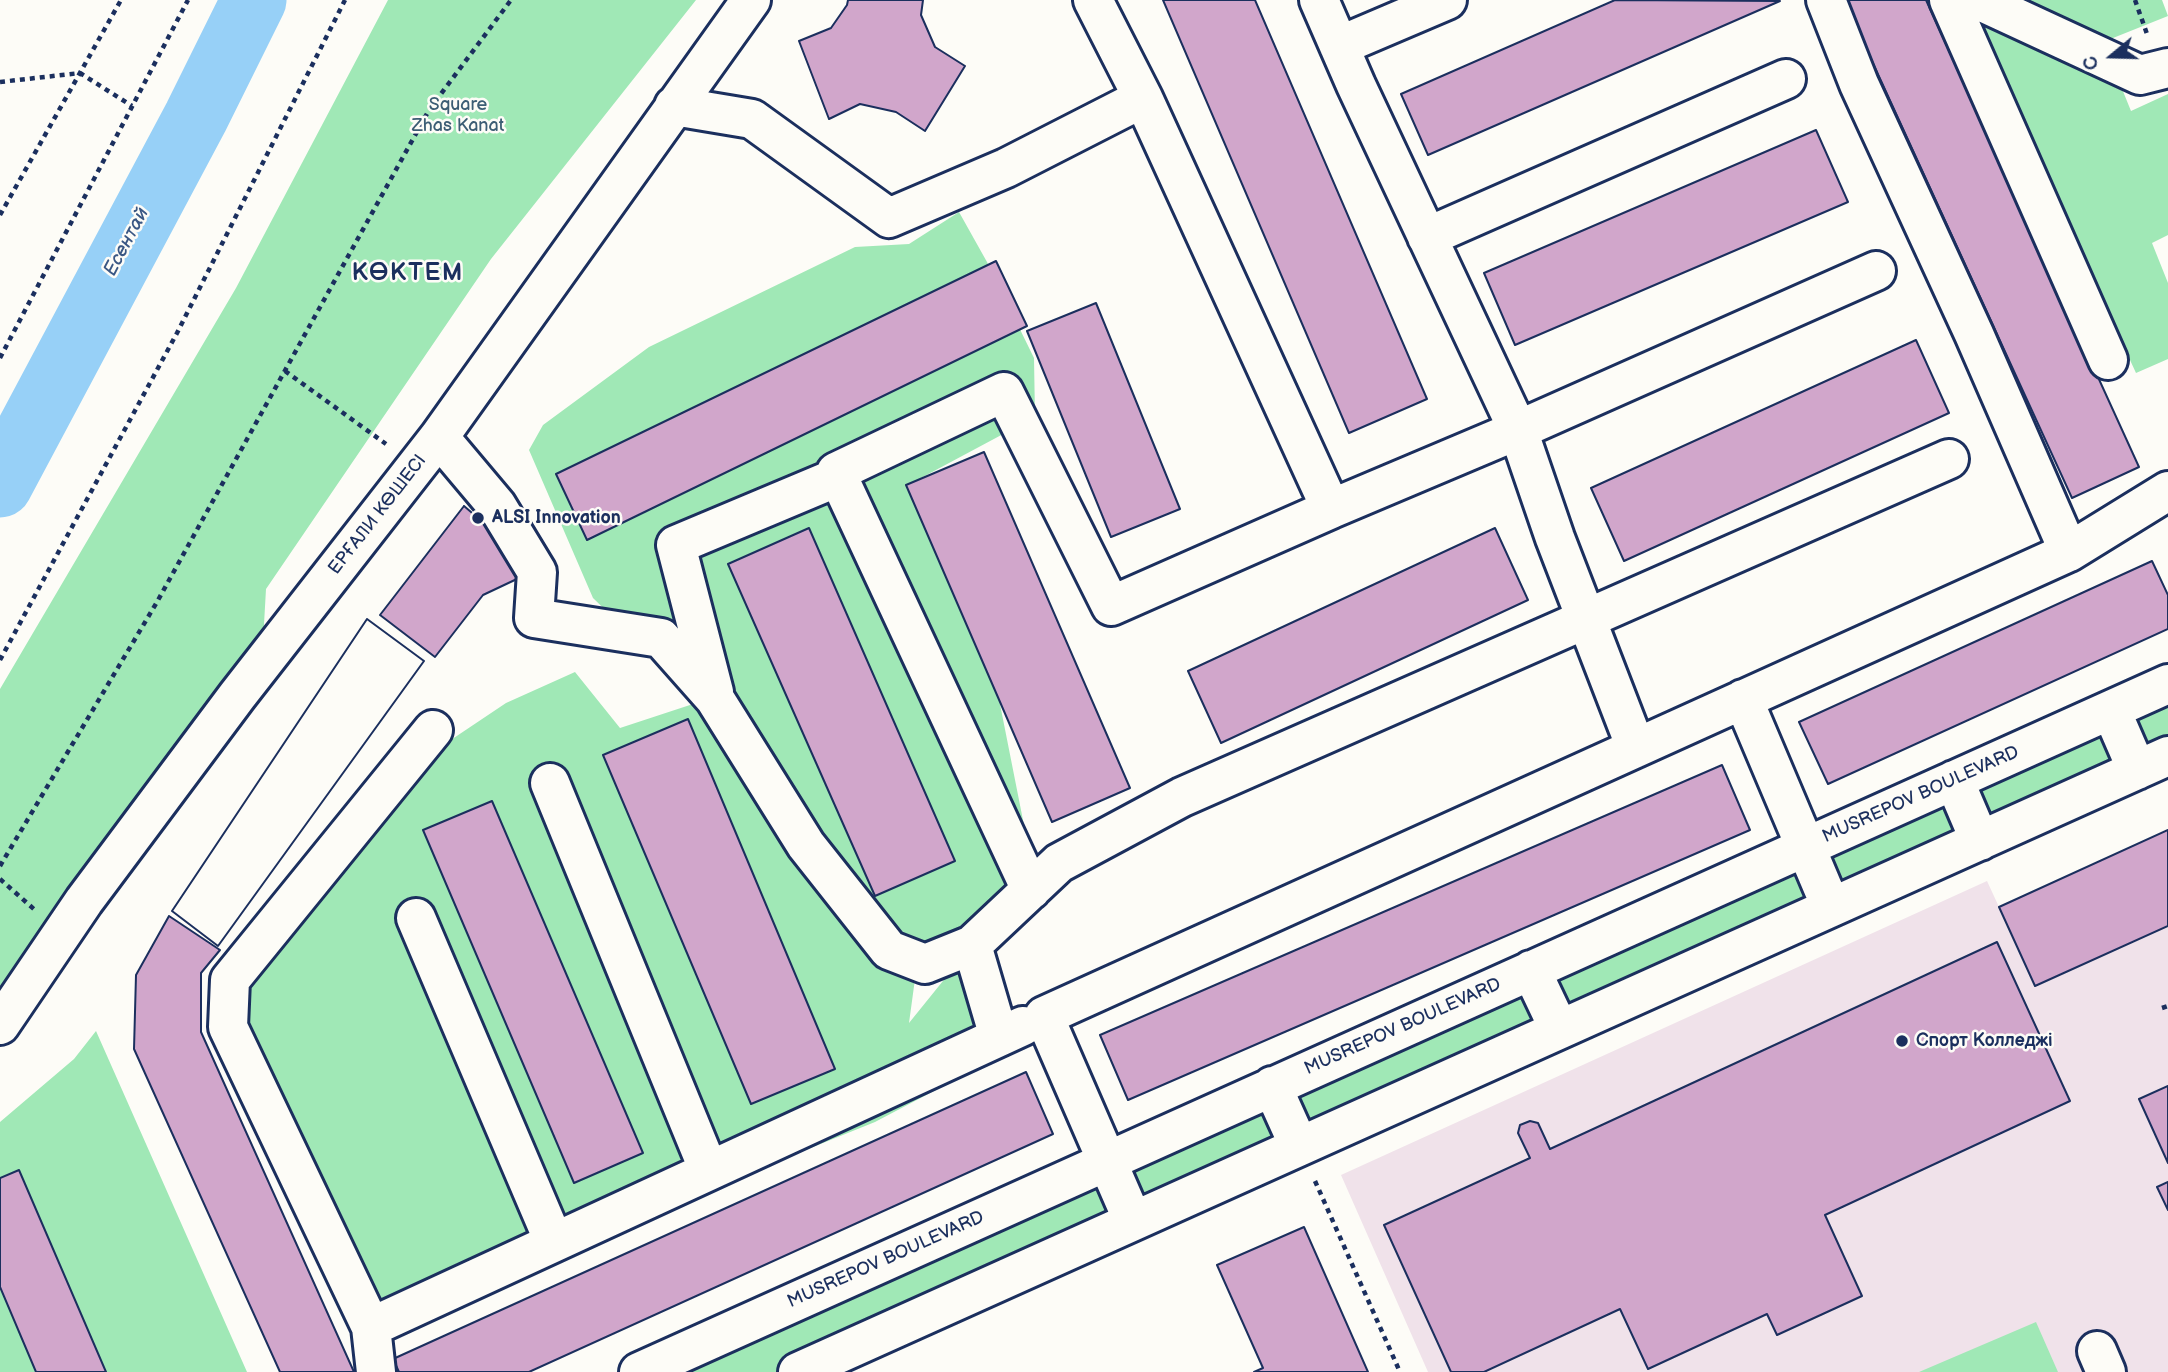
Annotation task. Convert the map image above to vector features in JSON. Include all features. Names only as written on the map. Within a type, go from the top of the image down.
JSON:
[{"type":"street","name":"ЕРҒАЛИ КӨШЕСІ","points":[[0,1025],[84,901],[237,696],[439,438],[751,0]]},
{"type":"street","points":[[1093,0],[1143,97],[1331,509]]},
{"type":"street","points":[[1319,0],[1518,430],[1636,748]]},
{"type":"street","points":[[1339,46],[1447,0]]},
{"type":"street","points":[[1826,0],[1859,84],[1974,334],[2069,552]]},
{"type":"street","points":[[1949,0],[2108,360]]},
{"type":"street","points":[[1978,0],[2140,75],[2168,68]]},
{"type":"street","points":[[1427,237],[1786,79]]},
{"type":"street","points":[[674,106],[752,119],[889,218],[1006,167],[1143,97]]},
{"type":"street","points":[[1031,890],[835,472],[1004,392],[1111,606],[1876,271]]},
{"type":"street","points":[[439,438],[497,506],[537,572],[534,618],[661,638],[716,699],[806,845],[888,950],[925,964],[972,945],[1059,863],[1182,797],[1949,459]]},
{"type":"street","points":[[716,699],[677,545],[838,477]]},
{"type":"street","points":[[371,1327],[1044,1016],[2069,552],[2168,491]]},
{"type":"street","name":"MUSREPOV BOULEVARD","points":[[639,1372],[2168,684]]},
{"type":"street","points":[[1743,699],[1831,907]]},
{"type":"street","points":[[798,1372],[2152,764],[2110,710]]},
{"type":"street","points":[[376,1372],[371,1327],[228,1027],[230,980],[433,730]]},
{"type":"street","points":[[1954,780],[1980,841]]},
{"type":"street","points":[[550,783],[709,1171]]},
{"type":"street","points":[[416,918],[554,1242]]},
{"type":"street","points":[[972,945],[999,1037]]},
{"type":"street","points":[[1531,970],[1559,1029]]},
{"type":"street","points":[[1044,1016],[1133,1221]]},
{"type":"street","points":[[1272,1086],[1299,1146]]},
{"type":"path","points":[[0,215],[121,0]]},
{"type":"path","points":[[0,358],[188,0]]},
{"type":"path","points":[[0,660],[177,333],[345,0]]},
{"type":"path","points":[[0,866],[156,602],[429,110],[511,0]]},
{"type":"path","points":[[0,82],[80,73],[132,106]]},
{"type":"path","points":[[0,879],[62,934]]},
{"type":"path","points":[[1299,1146],[1400,1372]]},
{"type":"shaded area","name":"Спорт Колледжі","points":[[2168,830],[2168,1372],[1428,1372],[1341,1175],[1987,881],[1999,907]]},
{"type":"green space","name":"Square Zhas Kanat","points":[[388,0],[696,0],[491,259],[266,589],[263,642],[0,1011],[0,689],[236,288]]},
{"type":"green space","points":[[1964,0],[2162,0],[2168,16],[2103,42],[2131,111],[2168,94],[2168,235],[2152,243],[2168,283],[2168,359],[2136,373]]},
{"type":"green space","points":[[959,212],[1034,358],[1035,417],[906,486],[999,699],[1039,901],[915,979],[909,1023],[972,945],[989,1062],[875,1122],[620,1225],[382,1309],[245,1020],[248,983],[409,768],[506,703],[575,672],[620,728],[693,704],[730,677],[636,640],[593,598],[529,450],[543,425],[649,347],[855,247],[909,244]]},
{"type":"green space","points":[[2168,684],[2168,756],[799,1372],[640,1372]]},
{"type":"green space","points":[[96,1031],[247,1372],[0,1372],[0,1122],[74,1059]]},
{"type":"green space","points":[[2036,1322],[2058,1372],[1919,1372]]},
{"type":"building","points":[[848,0],[923,0],[921,15],[935,47],[965,66],[925,131],[896,112],[860,104],[829,119],[799,41],[831,28]]},
{"type":"building","points":[[1163,0],[1255,0],[1427,399],[1349,433]]},
{"type":"building","points":[[1615,0],[1780,1],[1428,155],[1401,94]]},
{"type":"building","points":[[1844,0],[1926,0],[2139,467],[2072,498]]},
{"type":"building","points":[[1816,130],[1848,202],[1515,345],[1484,273]]},
{"type":"building","points":[[996,261],[1027,326],[587,540],[556,474]]},
{"type":"building","points":[[1096,303],[1180,509],[1111,537],[1027,331]]},
{"type":"building","points":[[1916,340],[1949,413],[1624,561],[1591,488]]},
{"type":"building","points":[[984,452],[1130,788],[1052,822],[906,485]]},
{"type":"building","points":[[464,506],[478,518],[490,513],[519,578],[483,595],[435,657],[380,615]]},
{"type":"building","points":[[809,528],[955,861],[875,896],[728,564]]},
{"type":"building","points":[[1495,528],[1528,600],[1221,743],[1188,671]]},
{"type":"building","points":[[2152,561],[2168,595],[2168,629],[1828,784],[1799,722]]},
{"type":"building","points":[[367,619],[424,661],[218,946],[172,911]]},
{"type":"building","points":[[367,619],[424,661],[218,946],[172,911]]},
{"type":"building","points":[[688,719],[835,1069],[751,1104],[603,755]]},
{"type":"building","points":[[1722,765],[1750,830],[1128,1100],[1100,1035]]},
{"type":"building","points":[[492,801],[643,1153],[574,1183],[423,830]]},
{"type":"building","points":[[2168,830],[2168,926],[2035,986],[1999,907]]},
{"type":"building","points":[[169,916],[220,950],[201,973],[201,1032],[354,1372],[280,1372],[134,1049],[136,975]]},
{"type":"building","points":[[1997,942],[2070,1101],[1825,1215],[1862,1296],[1777,1335],[1767,1314],[1648,1369],[1620,1309],[1484,1372],[1451,1372],[1384,1225],[1530,1158],[1518,1133],[1520,1125],[1530,1121],[1538,1123],[1550,1149]]},
{"type":"building","points":[[1026,1072],[1053,1134],[529,1372],[399,1372],[393,1359]]},
{"type":"building","points":[[2168,1086],[2168,1163],[2139,1099]]},
{"type":"building","points":[[19,1170],[106,1372],[36,1372],[0,1287],[0,1178]]},
{"type":"building","points":[[2168,1182],[2168,1210],[2157,1187]]},
{"type":"building","points":[[1304,1227],[1368,1372],[1254,1372],[1263,1368],[1217,1265]]},
{"type":"waterway","name":"Есентай","points":[[0,485],[196,117],[254,0]]},
{"type":"place","name":"ALSI Innovation","points":[[478,518]]},
{"type":"place","name":"Спорт Колледжі","points":[[1902,1041]]},
{"type":"district","name":"КӨКТЕМ","points":[[408,274]]}]
